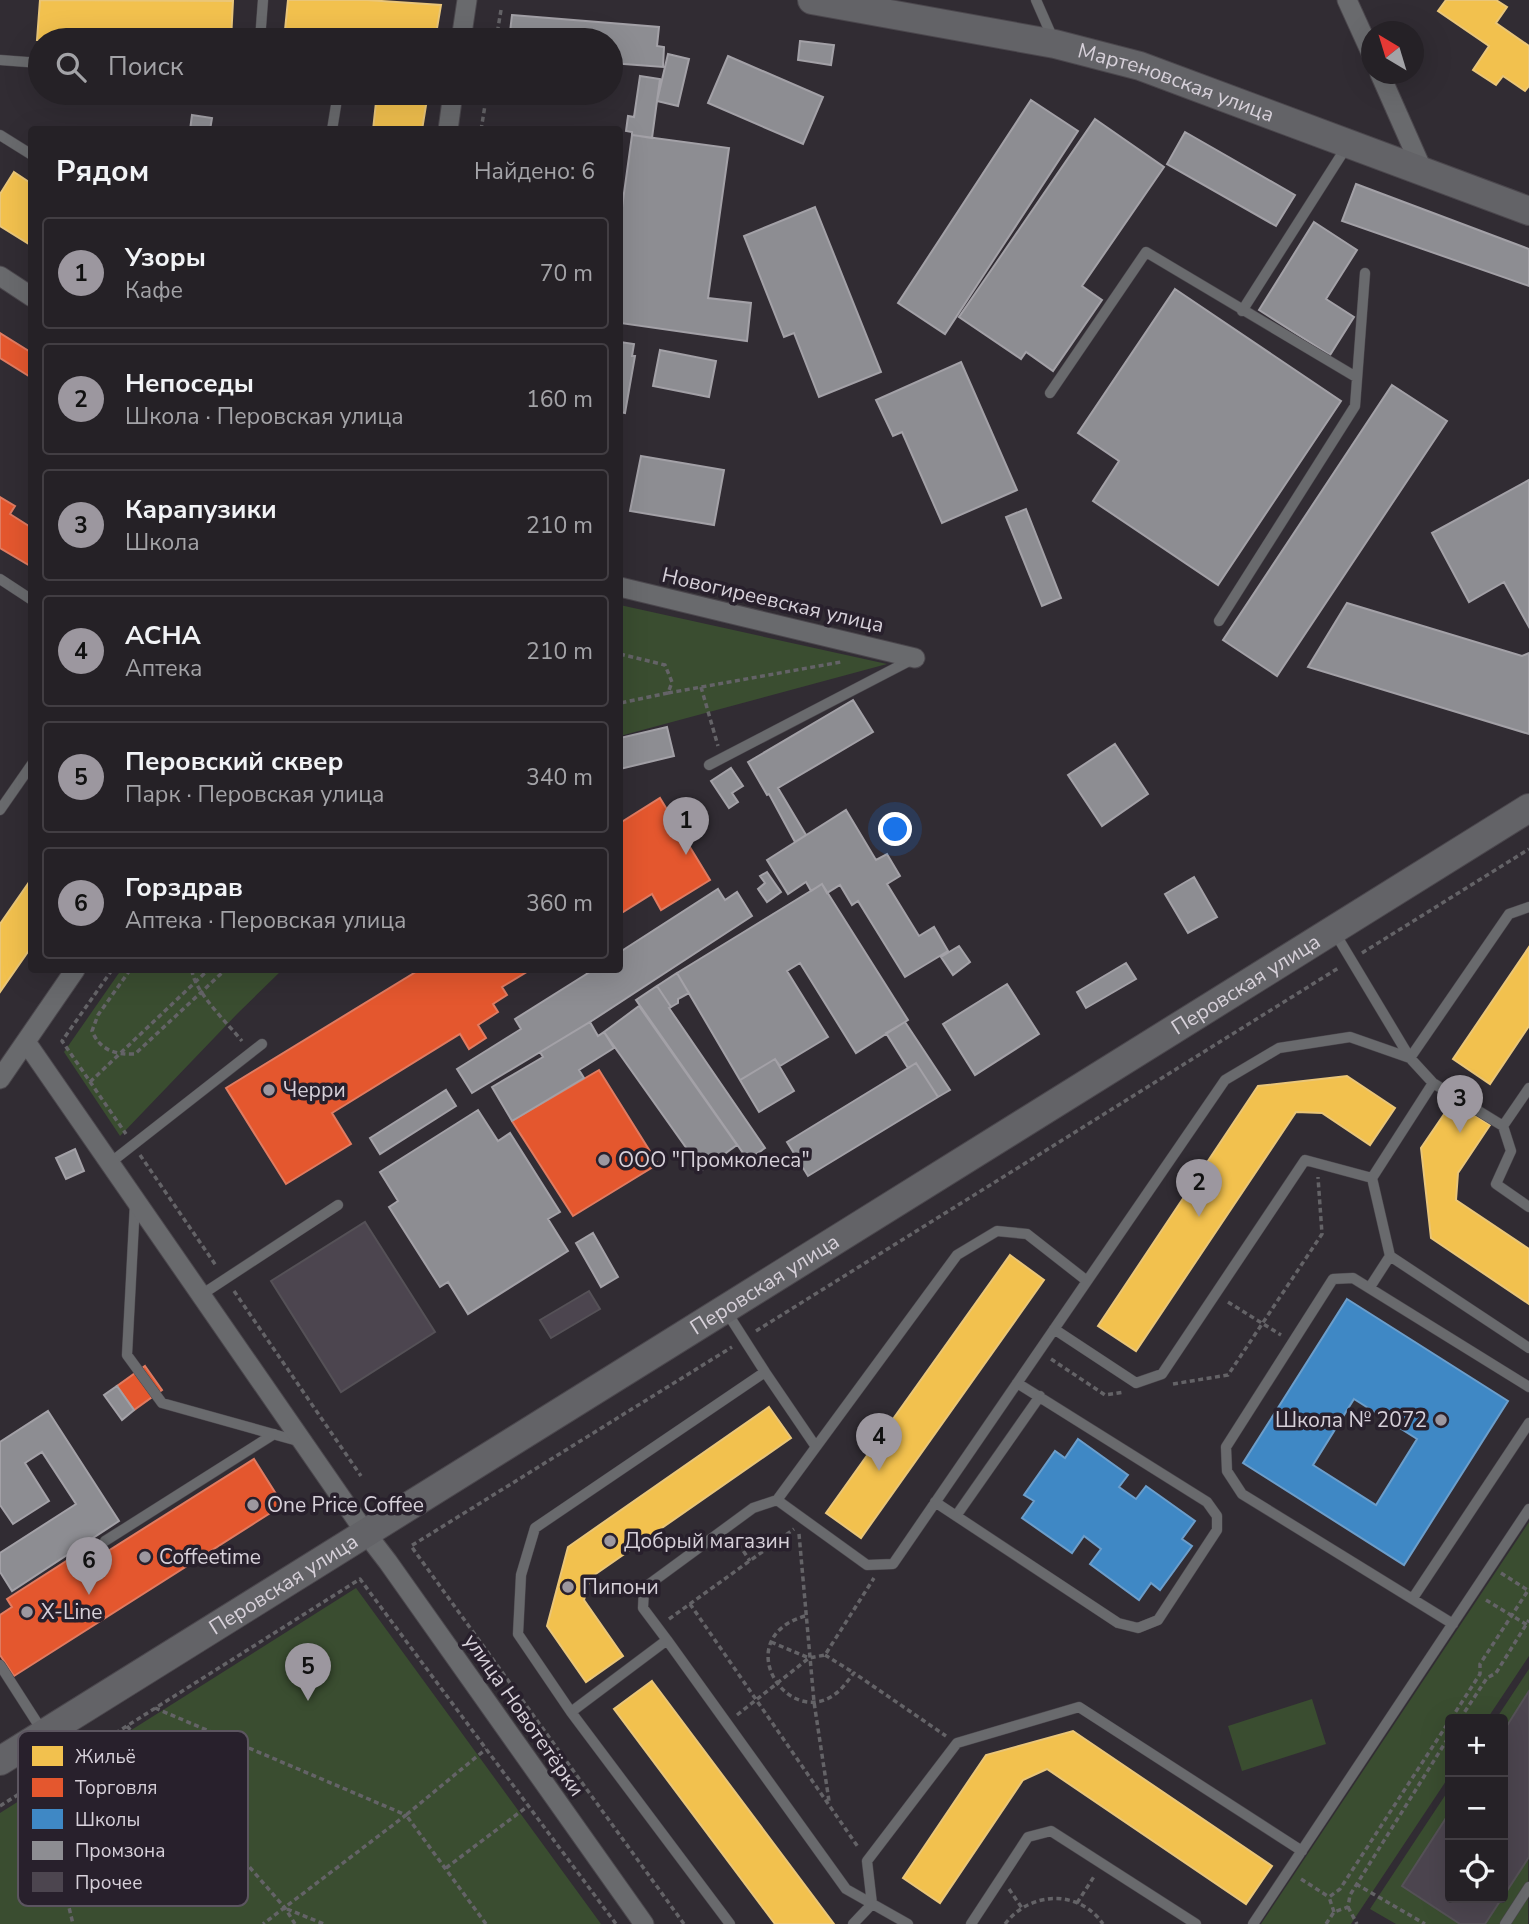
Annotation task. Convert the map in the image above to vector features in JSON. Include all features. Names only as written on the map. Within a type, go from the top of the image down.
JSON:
[{"type":"main road","name":"Мартеновская улица","points":[[812,0],[886,7],[1140,65],[1529,211]]},
{"type":"main road","name":"Перовская улица","points":[[50,1731],[1529,808]]},
{"type":"main road","name":"Перовская улица","points":[[0,1761],[18,1750]]},
{"type":"street","points":[[463,28],[467,0]]},
{"type":"street","points":[[1347,0],[1361,32]]},
{"type":"street","points":[[1384,84],[1422,169]]},
{"type":"street","points":[[449,126],[451,105]]},
{"type":"street","points":[[0,276],[28,294]]},
{"type":"street","name":"Новогиреевская улица","points":[[623,588],[915,658]]},
{"type":"street","points":[[0,1079],[73,973]]},
{"type":"street","name":"улица Новотетёрки","points":[[26,1042],[365,1532],[644,1924]]},
{"type":"lane","points":[[261,28],[263,0]]},
{"type":"lane","points":[[1036,0],[1055,44]]},
{"type":"lane","points":[[0,60],[28,62]]},
{"type":"lane","points":[[333,126],[336,105]]},
{"type":"lane","points":[[0,135],[28,152]]},
{"type":"lane","points":[[1242,311],[1349,142]]},
{"type":"lane","points":[[1050,393],[1146,252],[1356,377]]},
{"type":"lane","points":[[1219,621],[1355,406],[1365,273]]},
{"type":"lane","points":[[0,579],[28,597]]},
{"type":"lane","points":[[709,765],[915,658]]},
{"type":"lane","points":[[0,810],[28,770]]},
{"type":"lane","points":[[1410,1058],[1509,914],[1529,907]]},
{"type":"lane","points":[[1333,930],[1410,1058],[1433,1083],[1503,1126],[1511,1150],[1496,1184],[1529,1207]]},
{"type":"lane","points":[[777,1500],[867,1565],[893,1564],[1225,1080],[1279,1048],[1350,1037],[1410,1058]]},
{"type":"lane","points":[[110,1163],[262,1044]]},
{"type":"lane","points":[[1433,1083],[1372,1178],[1390,1256],[1529,1348]]},
{"type":"lane","points":[[1503,1126],[1529,1088]]},
{"type":"lane","points":[[1054,1329],[1136,1383],[1162,1374],[1305,1160],[1372,1178]]},
{"type":"lane","points":[[135,1199],[127,1355],[162,1403],[304,1443]]},
{"type":"lane","points":[[201,1295],[338,1205]]},
{"type":"lane","points":[[908,1924],[846,1889],[643,1608],[645,1588],[753,1508],[777,1500],[957,1255],[997,1231],[1027,1234],[1087,1281]]},
{"type":"lane","points":[[1370,1287],[1390,1256]]},
{"type":"lane","points":[[1453,1624],[1242,1494],[1227,1471],[1226,1447],[1333,1279],[1353,1278],[1370,1287],[1529,1387]]},
{"type":"lane","points":[[724,1309],[816,1447]]},
{"type":"lane","points":[[730,1924],[571,1712],[518,1634],[521,1575],[535,1528],[765,1372]]},
{"type":"lane","points":[[935,1502],[1118,1623],[1138,1628],[1158,1620],[1217,1530],[1217,1516],[1207,1502],[1017,1383]]},
{"type":"lane","points":[[956,1516],[1040,1396]]},
{"type":"lane","points":[[1413,1598],[1529,1423]]},
{"type":"lane","points":[[105,1541],[274,1434]]},
{"type":"lane","points":[[1253,1924],[1529,1509]]},
{"type":"lane","points":[[571,1712],[667,1640]]},
{"type":"lane","points":[[0,1665],[43,1731]]},
{"type":"lane","points":[[872,1904],[867,1861],[957,1743],[1079,1707],[1302,1851]]},
{"type":"lane","points":[[971,1924],[1028,1837],[1051,1831],[1196,1924]]},
{"type":"lane","points":[[1504,1924],[1529,1887]]},
{"type":"lane","points":[[853,1924],[872,1904]]},
{"type":"path","points":[[498,28],[501,10]]},
{"type":"path","points":[[482,126],[485,105]]},
{"type":"path","points":[[623,655],[666,665],[673,682],[668,693]]},
{"type":"path","points":[[623,702],[841,662]]},
{"type":"path","points":[[701,687],[717,741]]},
{"type":"path","points":[[684,1924],[411,1546],[1529,849]]},
{"type":"path","points":[[110,973],[62,1041],[361,1476]]},
{"type":"path","points":[[128,973],[98,1015],[92,1031],[97,1043],[118,1055],[135,1054],[222,973]]},
{"type":"path","points":[[193,973],[202,992],[251,1052]]},
{"type":"path","points":[[90,1082],[204,973]]},
{"type":"path","points":[[1216,1293],[1291,1342]]},
{"type":"path","points":[[657,1628],[799,1526],[814,1702],[829,1804]]},
{"type":"path","points":[[727,1527],[750,1561]]},
{"type":"path","points":[[825,1655],[883,1564]]},
{"type":"path","points":[[1455,1714],[1480,1674],[1480,1664],[1529,1590],[1491,1567]]},
{"type":"path","points":[[119,1731],[360,1579],[615,1924]]},
{"type":"path","points":[[1464,1714],[1487,1678],[1496,1673],[1528,1623],[1474,1592]]},
{"type":"path","points":[[690,1604],[867,1861]]},
{"type":"path","points":[[805,1616],[791,1620],[779,1629],[771,1642],[769,1670],[776,1684],[786,1694],[814,1702],[839,1691],[854,1673]]},
{"type":"path","points":[[771,1642],[810,1658]]},
{"type":"path","points":[[727,1724],[810,1658],[825,1655],[957,1743]]},
{"type":"path","points":[[155,1708],[209,1731]]},
{"type":"path","points":[[127,1726],[131,1731]]},
{"type":"path","points":[[1329,1896],[1340,1889],[1445,1729]]},
{"type":"path","points":[[1357,1924],[1348,1907],[1350,1895],[1445,1743]]},
{"type":"path","points":[[248,1748],[406,1815],[486,1924]]},
{"type":"path","points":[[263,1924],[406,1815],[486,1749]]},
{"type":"path","points":[[0,1806],[18,1794]]},
{"type":"path","points":[[446,1868],[528,1806]]},
{"type":"path","points":[[1077,1903],[1102,1864]]},
{"type":"path","points":[[248,1865],[285,1908],[295,1924]]},
{"type":"path","points":[[1288,1871],[1329,1896],[1334,1912]]},
{"type":"path","points":[[1356,1884],[1425,1924]]},
{"type":"path","points":[[1005,1924],[1013,1914],[1030,1903],[1049,1898],[1069,1899],[1087,1907],[1103,1924]]},
{"type":"path","points":[[69,1906],[73,1924]]},
{"type":"path","points":[[1326,1924],[1334,1912],[1348,1907]]},
{"type":"path","points":[[285,1908],[324,1924]]},
{"type":"green space","points":[[623,606],[887,664],[623,735]]},
{"type":"green space","points":[[119,973],[279,973],[120,1136],[64,1052]]},
{"type":"green space","points":[[1529,1522],[1529,1656],[1490,1714],[1445,1714],[1445,1783],[1351,1924],[1261,1924]]},
{"type":"green space","points":[[356,1588],[601,1924],[0,1924],[0,1813],[18,1802],[18,1906],[248,1906],[248,1731],[130,1731]]},
{"type":"green space","points":[[1529,1669],[1528,1924],[1396,1924],[1370,1909],[1445,1796],[1445,1903],[1508,1903],[1508,1714],[1499,1714]]},
{"type":"green space","points":[[1312,1699],[1326,1744],[1242,1771],[1228,1726]]},
{"type":"building: Жильё","points":[[40,0],[233,1],[232,28],[38,28]]},
{"type":"building: Жильё","points":[[288,0],[367,0],[441,5],[437,28],[285,28]]},
{"type":"building: Жильё","points":[[1446,0],[1496,0],[1507,7],[1496,23],[1529,46],[1529,86],[1525,91],[1503,76],[1496,85],[1473,70],[1489,46],[1438,11]]},
{"type":"building: Жильё","points":[[376,105],[426,105],[423,126],[373,126]]},
{"type":"building: Жильё","points":[[14,172],[28,181],[28,244],[0,226],[0,194]]},
{"type":"building: Жильё","points":[[28,884],[28,952],[0,992],[0,924]]},
{"type":"building: Жильё","points":[[1529,947],[1529,1026],[1490,1084],[1453,1059]]},
{"type":"building: Жильё","points":[[1347,1076],[1395,1108],[1370,1145],[1322,1113],[1296,1112],[1136,1351],[1098,1326],[1258,1086]]},
{"type":"building: Жильё","points":[[1453,1101],[1490,1125],[1458,1173],[1456,1200],[1529,1249],[1529,1304],[1431,1238],[1421,1148]]},
{"type":"building: Жильё","points":[[1010,1255],[1044,1280],[861,1538],[826,1513]]},
{"type":"building: Жильё","points":[[769,1407],[791,1438],[590,1578],[584,1600],[623,1656],[586,1682],[547,1626],[568,1547]]},
{"type":"building: Жильё","points":[[652,1681],[834,1924],[775,1924],[614,1709]]},
{"type":"building: Жильё","points":[[1073,1731],[1272,1866],[1246,1904],[1047,1769],[1023,1780],[940,1903],[903,1878],[986,1755]]},
{"type":"building: Торговля","points":[[0,333],[28,350],[28,376],[0,358]]},
{"type":"building: Торговля","points":[[0,497],[15,506],[10,514],[28,525],[28,565],[0,548]]},
{"type":"building: Торговля","points":[[660,798],[710,880],[661,910],[652,894],[623,912],[623,821]]},
{"type":"building: Торговля","points":[[414,973],[525,973],[502,987],[507,995],[493,1004],[498,1012],[478,1025],[486,1038],[469,1049],[460,1034],[332,1113],[351,1144],[286,1184],[226,1088]]},
{"type":"building: Торговля","points":[[599,1070],[658,1164],[573,1216],[512,1121]]},
{"type":"building: Торговля","points":[[145,1366],[162,1390],[134,1410],[117,1386]]},
{"type":"building: Торговля","points":[[254,1459],[283,1505],[14,1676],[0,1655],[0,1615],[12,1607],[7,1599],[93,1544],[100,1556]]},
{"type":"building: Школы","name":"Школа № 2072","points":[[1347,1299],[1508,1401],[1404,1565],[1243,1463]],"holes":[[[1354,1399],[1417,1439],[1376,1505],[1313,1465]]]},
{"type":"building: Школы","points":[[1078,1439],[1128,1475],[1119,1487],[1136,1499],[1146,1486],[1195,1521],[1182,1539],[1192,1546],[1160,1590],[1151,1583],[1139,1600],[1090,1564],[1101,1549],[1084,1536],[1072,1553],[1022,1518],[1034,1501],[1024,1495],[1055,1451],[1065,1458]]},
{"type":"building: Промзона","points":[[512,15],[659,27],[657,46],[664,47],[663,67],[623,64],[623,28],[510,28]]},
{"type":"building: Промзона","points":[[800,41],[834,45],[831,65],[798,60]]},
{"type":"building: Промзона","points":[[668,54],[689,59],[678,106],[657,101]]},
{"type":"building: Промзона","points":[[728,56],[823,97],[803,144],[708,103]]},
{"type":"building: Промзона","points":[[640,76],[660,79],[652,138],[632,135],[632,132],[626,131],[628,116],[634,117]]},
{"type":"building: Промзона","points":[[1031,100],[1078,131],[945,334],[898,303]]},
{"type":"building: Промзона","points":[[192,115],[212,118],[211,126],[191,126]]},
{"type":"building: Промзона","points":[[1095,119],[1164,167],[1082,286],[1102,300],[1053,371],[1026,352],[1021,359],[959,317]]},
{"type":"building: Промзона","points":[[1185,132],[1295,195],[1276,226],[1167,164]]},
{"type":"building: Промзона","points":[[632,135],[729,148],[708,298],[751,303],[747,341],[623,323],[623,200]]},
{"type":"building: Промзона","points":[[1356,184],[1529,249],[1529,286],[1342,221]]},
{"type":"building: Промзона","points":[[815,207],[881,372],[819,397],[794,333],[784,337],[744,236]]},
{"type":"building: Промзона","points":[[1314,222],[1357,250],[1326,299],[1354,317],[1330,355],[1259,310]]},
{"type":"building: Промзона","points":[[1175,289],[1341,401],[1218,585],[1093,501],[1119,461],[1078,433]]},
{"type":"building: Промзона","points":[[623,342],[634,344],[632,356],[635,356],[625,413]]},
{"type":"building: Промзона","points":[[660,350],[716,361],[709,397],[653,386]]},
{"type":"building: Промзона","points":[[961,362],[1017,490],[942,523],[902,432],[893,436],[876,400]]},
{"type":"building: Промзона","points":[[1392,385],[1447,421],[1277,676],[1223,640]]},
{"type":"building: Промзона","points":[[641,456],[724,470],[714,525],[630,511]]},
{"type":"building: Промзона","points":[[1529,480],[1529,627],[1504,582],[1469,602],[1432,533]]},
{"type":"building: Промзона","points":[[1026,509],[1061,598],[1042,606],[1006,517]]},
{"type":"building: Промзона","points":[[1347,603],[1522,656],[1529,653],[1529,734],[1308,667]]},
{"type":"building: Промзона","points":[[853,700],[873,732],[778,788],[806,835],[795,842],[748,762]]},
{"type":"building: Промзона","points":[[667,727],[674,756],[623,768],[623,737]]},
{"type":"building: Промзона","points":[[1115,744],[1148,794],[1102,826],[1068,775]]},
{"type":"building: Промзона","points":[[731,768],[743,786],[732,793],[738,802],[729,808],[711,781]]},
{"type":"building: Промзона","points":[[846,810],[876,860],[887,854],[900,876],[887,884],[919,936],[934,927],[948,951],[905,977],[858,901],[852,905],[840,885],[827,893],[822,884],[811,891],[806,882],[788,894],[767,860]]},
{"type":"building: Промзона","points":[[767,872],[781,892],[767,902],[758,889],[765,883],[760,876]]},
{"type":"building: Промзона","points":[[1194,877],[1217,917],[1188,933],[1165,894]]},
{"type":"building: Промзона","points":[[822,884],[908,1020],[856,1053],[800,963],[787,971],[828,1037],[780,1066],[775,1059],[740,1080],[677,973]]},
{"type":"building: Промзона","points":[[718,889],[725,900],[737,892],[752,916],[590,1022],[472,1093],[457,1069],[521,1029],[515,1019],[588,973],[623,973],[623,950]]},
{"type":"building: Промзона","points":[[959,946],[970,962],[953,975],[941,957]]},
{"type":"building: Промзона","points":[[1126,963],[1136,979],[1086,1008],[1077,992]]},
{"type":"building: Промзона","points":[[677,973],[689,993],[671,1007],[657,986]]},
{"type":"building: Промзона","points":[[1007,984],[1039,1034],[975,1075],[943,1024]]},
{"type":"building: Промзона","points":[[657,986],[671,1007],[669,1008],[765,1148],[748,1160],[636,1000]]},
{"type":"building: Промзона","points":[[639,1006],[737,1145],[702,1170],[604,1032]]},
{"type":"building: Промзона","points":[[590,1022],[598,1036],[604,1032],[614,1048],[579,1070],[584,1078],[512,1121],[492,1087],[543,1057],[540,1052]]},
{"type":"building: Промзона","points":[[905,1022],[950,1090],[938,1097],[916,1063],[908,1068],[886,1033]]},
{"type":"building: Промзона","points":[[775,1059],[794,1091],[759,1112],[740,1080]]},
{"type":"building: Промзона","points":[[916,1063],[938,1097],[808,1176],[787,1142]]},
{"type":"building: Промзона","points":[[446,1090],[456,1106],[380,1154],[370,1138]]},
{"type":"building: Промзона","points":[[478,1110],[498,1141],[510,1133],[560,1212],[548,1219],[568,1251],[468,1314],[448,1282],[440,1287],[389,1207],[398,1201],[380,1172]]},
{"type":"building: Промзона","points":[[75,1149],[84,1171],[66,1179],[56,1158]]},
{"type":"building: Промзона","points":[[593,1233],[618,1277],[601,1287],[576,1243]]},
{"type":"building: Промзона","points":[[117,1386],[134,1410],[122,1420],[104,1395]]},
{"type":"building: Промзона","points":[[48,1411],[119,1521],[12,1591],[0,1572],[0,1553],[76,1504],[42,1452],[25,1463],[49,1501],[13,1524],[0,1505],[0,1442]]},
{"type":"building: Прочее","points":[[365,1222],[435,1332],[341,1392],[271,1281]]},
{"type":"building: Прочее","points":[[589,1291],[600,1309],[551,1338],[540,1320]]},
{"type":"building: Прочее","points":[[1529,1691],[1529,1857],[1508,1889],[1508,1777],[1508,1724]]},
{"type":"building: Прочее","points":[[1445,1820],[1445,1903],[1499,1903],[1485,1924],[1460,1924],[1402,1886]]},
{"type":"place","name":"Узоры","points":[[686,855]]},
{"type":"place","name":"Черри","points":[[269,1090]]},
{"type":"place","name":"Карапузики","points":[[1460,1133]]},
{"type":"place","name":"ООО \"Промколеса\"","points":[[604,1160]]},
{"type":"place","name":"Непоседы","points":[[1199,1217]]},
{"type":"place","name":"Школа № 2072","points":[[1441,1420]]},
{"type":"place","name":"АСНА","points":[[879,1471]]},
{"type":"place","name":"One Price Coffee","points":[[253,1505]]},
{"type":"place","name":"Добрый магазин","points":[[610,1541]]},
{"type":"place","name":"Coffeetime","points":[[145,1557]]},
{"type":"place","name":"Пипони","points":[[568,1587]]},
{"type":"place","name":"Горздрав","points":[[89,1595]]},
{"type":"place","name":"X-Line","points":[[27,1612]]},
{"type":"place","name":"Перовский сквер","points":[[308,1701]]}]
